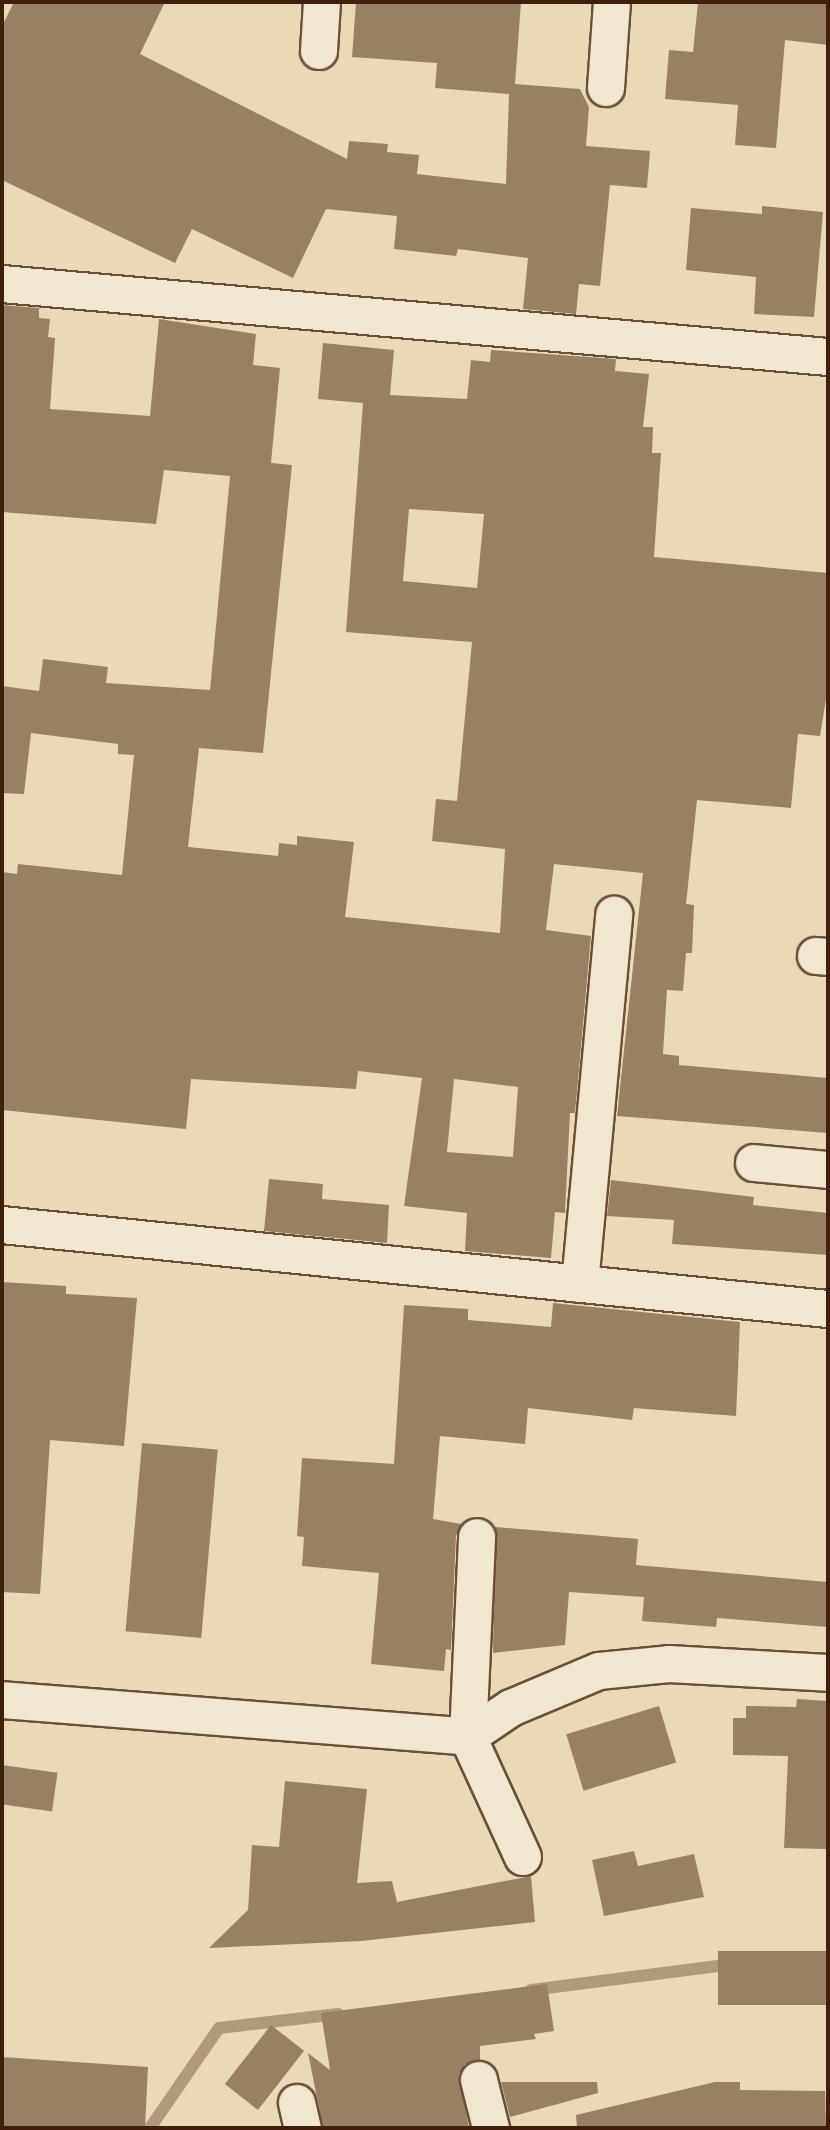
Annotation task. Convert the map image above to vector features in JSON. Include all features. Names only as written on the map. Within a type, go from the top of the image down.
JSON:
[{"type":"street","points":[[319,51],[322,2]]},
{"type":"street","points":[[606,88],[612,2]]},
{"type":"street","points":[[2,284],[828,357]]},
{"type":"street","points":[[580,1284],[614,915]]},
{"type":"street","points":[[754,1163],[828,1170]]},
{"type":"street","points":[[2,1225],[828,1309]]},
{"type":"street","points":[[477,1537],[468,1737],[523,1857]]},
{"type":"street","points":[[2,1700],[468,1737],[511,1708],[599,1671],[669,1664],[828,1673]]},
{"type":"street","points":[[479,2080],[491,2128]]},
{"type":"building","points":[[14,2],[165,2],[140,54],[347,159],[349,141],[388,144],[387,152],[419,155],[417,174],[506,184],[509,94],[435,88],[437,63],[352,57],[356,2],[521,2],[515,84],[580,89],[589,107],[586,146],[650,151],[647,188],[610,185],[600,286],[579,284],[576,314],[523,309],[528,258],[458,249],[456,256],[394,249],[397,216],[326,209],[293,278],[192,229],[175,263],[2,180],[2,26]]},
{"type":"building","points":[[698,2],[828,2],[828,45],[785,40],[776,148],[735,145],[738,105],[665,99],[669,50],[693,52]]},
{"type":"building","points":[[762,206],[823,212],[814,317],[754,314],[756,277],[686,270],[691,208],[762,214]]},
{"type":"building","points":[[2,305],[39,308],[39,318],[50,319],[48,337],[55,338],[50,409],[150,416],[159,319],[256,334],[253,365],[280,368],[271,463],[292,465],[263,753],[199,748],[188,847],[278,856],[279,843],[297,845],[297,836],[354,842],[345,917],[500,933],[505,849],[432,841],[436,799],[457,801],[472,642],[346,632],[363,403],[318,399],[323,343],[394,350],[390,395],[467,399],[471,360],[490,362],[491,350],[616,359],[615,371],[649,374],[643,427],[653,427],[652,453],[661,453],[654,557],[828,573],[828,687],[820,736],[798,734],[791,808],[697,800],[686,904],[694,905],[692,953],[686,953],[683,991],[667,990],[663,1054],[679,1056],[679,1065],[828,1078],[828,1133],[617,1116],[643,873],[554,864],[546,930],[591,936],[575,1113],[570,1113],[565,1213],[555,1212],[551,1258],[465,1251],[467,1213],[404,1206],[422,1078],[358,1071],[356,1089],[191,1079],[186,1129],[2,1110],[2,872],[17,874],[18,864],[122,875],[134,755],[118,754],[118,744],[31,733],[24,794],[2,793],[2,686],[39,691],[43,659],[108,667],[106,683],[210,690],[230,476],[164,470],[156,524],[2,512]],"holes":[[[409,509],[484,514],[477,588],[403,581]],[[454,1079],[518,1087],[513,1157],[447,1152]]]},
{"type":"building","points":[[269,1179],[323,1184],[322,1199],[389,1205],[387,1243],[264,1231]]},
{"type":"building","points":[[611,1180],[754,1197],[753,1205],[828,1213],[828,1255],[672,1244],[674,1220],[607,1216]]},
{"type":"building","points":[[2,1282],[66,1286],[66,1294],[137,1298],[124,1446],[50,1440],[40,1594],[2,1592]]},
{"type":"building","points":[[553,1303],[740,1322],[736,1416],[634,1408],[632,1420],[528,1408],[525,1444],[440,1436],[433,1519],[461,1524],[456,1536],[451,1650],[446,1649],[444,1671],[371,1664],[379,1573],[302,1566],[304,1537],[297,1536],[302,1458],[394,1464],[404,1305],[468,1309],[468,1320],[551,1327]]},
{"type":"building","points":[[142,1443],[218,1450],[201,1638],[126,1631]]},
{"type":"building","points":[[495,1527],[638,1539],[636,1565],[828,1582],[828,1627],[717,1618],[716,1627],[642,1621],[644,1597],[569,1592],[565,1645],[493,1653]]},
{"type":"building","points":[[797,1699],[828,1701],[828,1849],[784,1848],[788,1756],[733,1755],[733,1718],[746,1718],[746,1706],[796,1707]]},
{"type":"building","points":[[659,1706],[676,1762],[583,1791],[566,1734]]},
{"type":"building","points":[[2,1765],[57,1773],[52,1811],[2,1804]]},
{"type":"building","points":[[285,1781],[367,1789],[357,1883],[392,1881],[397,1902],[531,1876],[535,1922],[361,1941],[209,1948],[248,1910],[252,1845],[279,1847]]},
{"type":"building","points":[[634,1851],[638,1866],[694,1854],[704,1897],[604,1916],[592,1860]]},
{"type":"building","points":[[718,1951],[828,1951],[828,2005],[718,2005]]},
{"type":"building","points":[[547,1984],[554,2031],[534,2034],[536,2039],[480,2046],[480,2060],[465,2064],[459,2074],[469,2128],[323,2128],[308,2053],[330,2070],[321,2013]]},
{"type":"building","points":[[271,2025],[304,2051],[258,2110],[225,2084]]},
{"type":"building","points":[[2,2057],[148,2067],[145,2128],[2,2128]]},
{"type":"building","points":[[501,2082],[597,2082],[598,2093],[510,2117]]},
{"type":"building","points":[[715,2082],[740,2082],[740,2090],[825,2091],[826,2128],[577,2128],[576,2115]]},
{"type":"waterway","points":[[531,1990],[735,1964]]},
{"type":"waterway","points":[[150,2128],[219,2028],[338,2014]]}]
